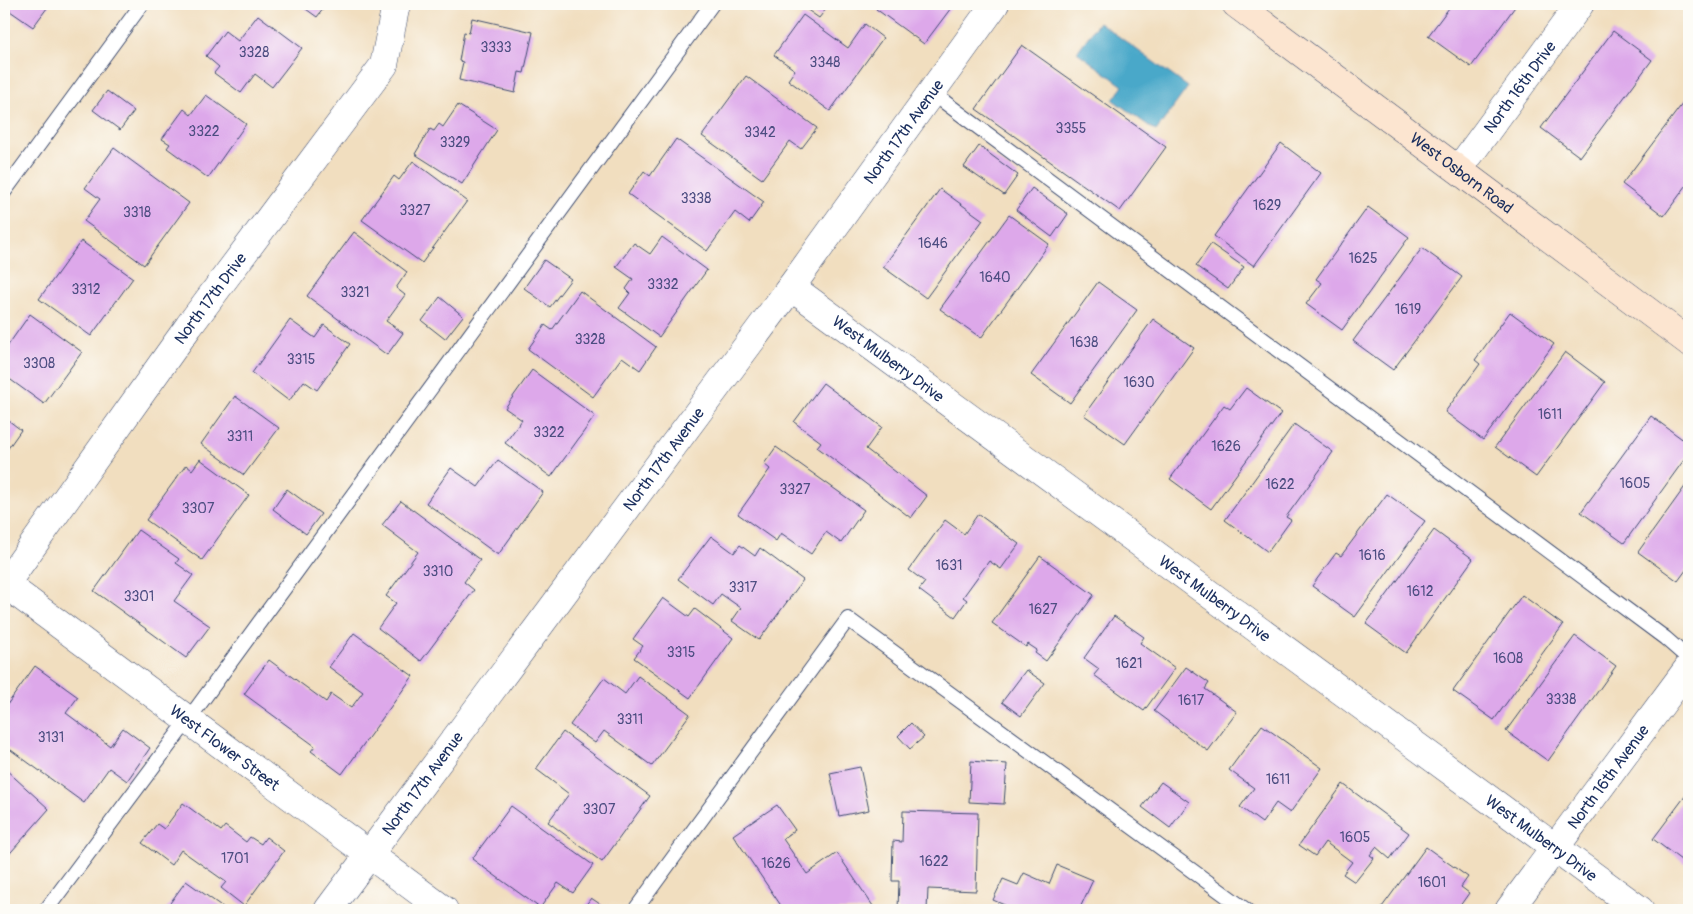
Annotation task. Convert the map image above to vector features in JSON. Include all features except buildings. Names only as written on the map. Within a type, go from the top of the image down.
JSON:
[{"type":"street","name":"North 17th Drive","points":[[4,585],[189,326],[384,65],[396,4]]},
{"type":"street","name":"North 17th Avenue","points":[[328,910],[791,287],[995,4]]},
{"type":"street","name":"West Osborn Road","points":[[1236,4],[1689,342]]},
{"type":"street","name":"North 16th Drive","points":[[1459,169],[1580,4]]},
{"type":"street","name":"West Mulberry Drive","points":[[791,287],[1640,910]]},
{"type":"street","name":"West Flower Street","points":[[4,585],[444,910]]},
{"type":"street","name":"North 16th Avenue","points":[[1509,910],[1689,667]]},
{"type":"lane","points":[[4,192],[142,4]]},
{"type":"lane","points":[[46,910],[188,720],[712,4]]},
{"type":"lane","points":[[931,92],[1657,632],[1689,659]]},
{"type":"lane","points":[[635,910],[848,620],[1246,910]]},
{"type":"water","points":[[1099,22],[1188,87],[1156,131],[1113,100],[1123,86],[1077,52]]}]
